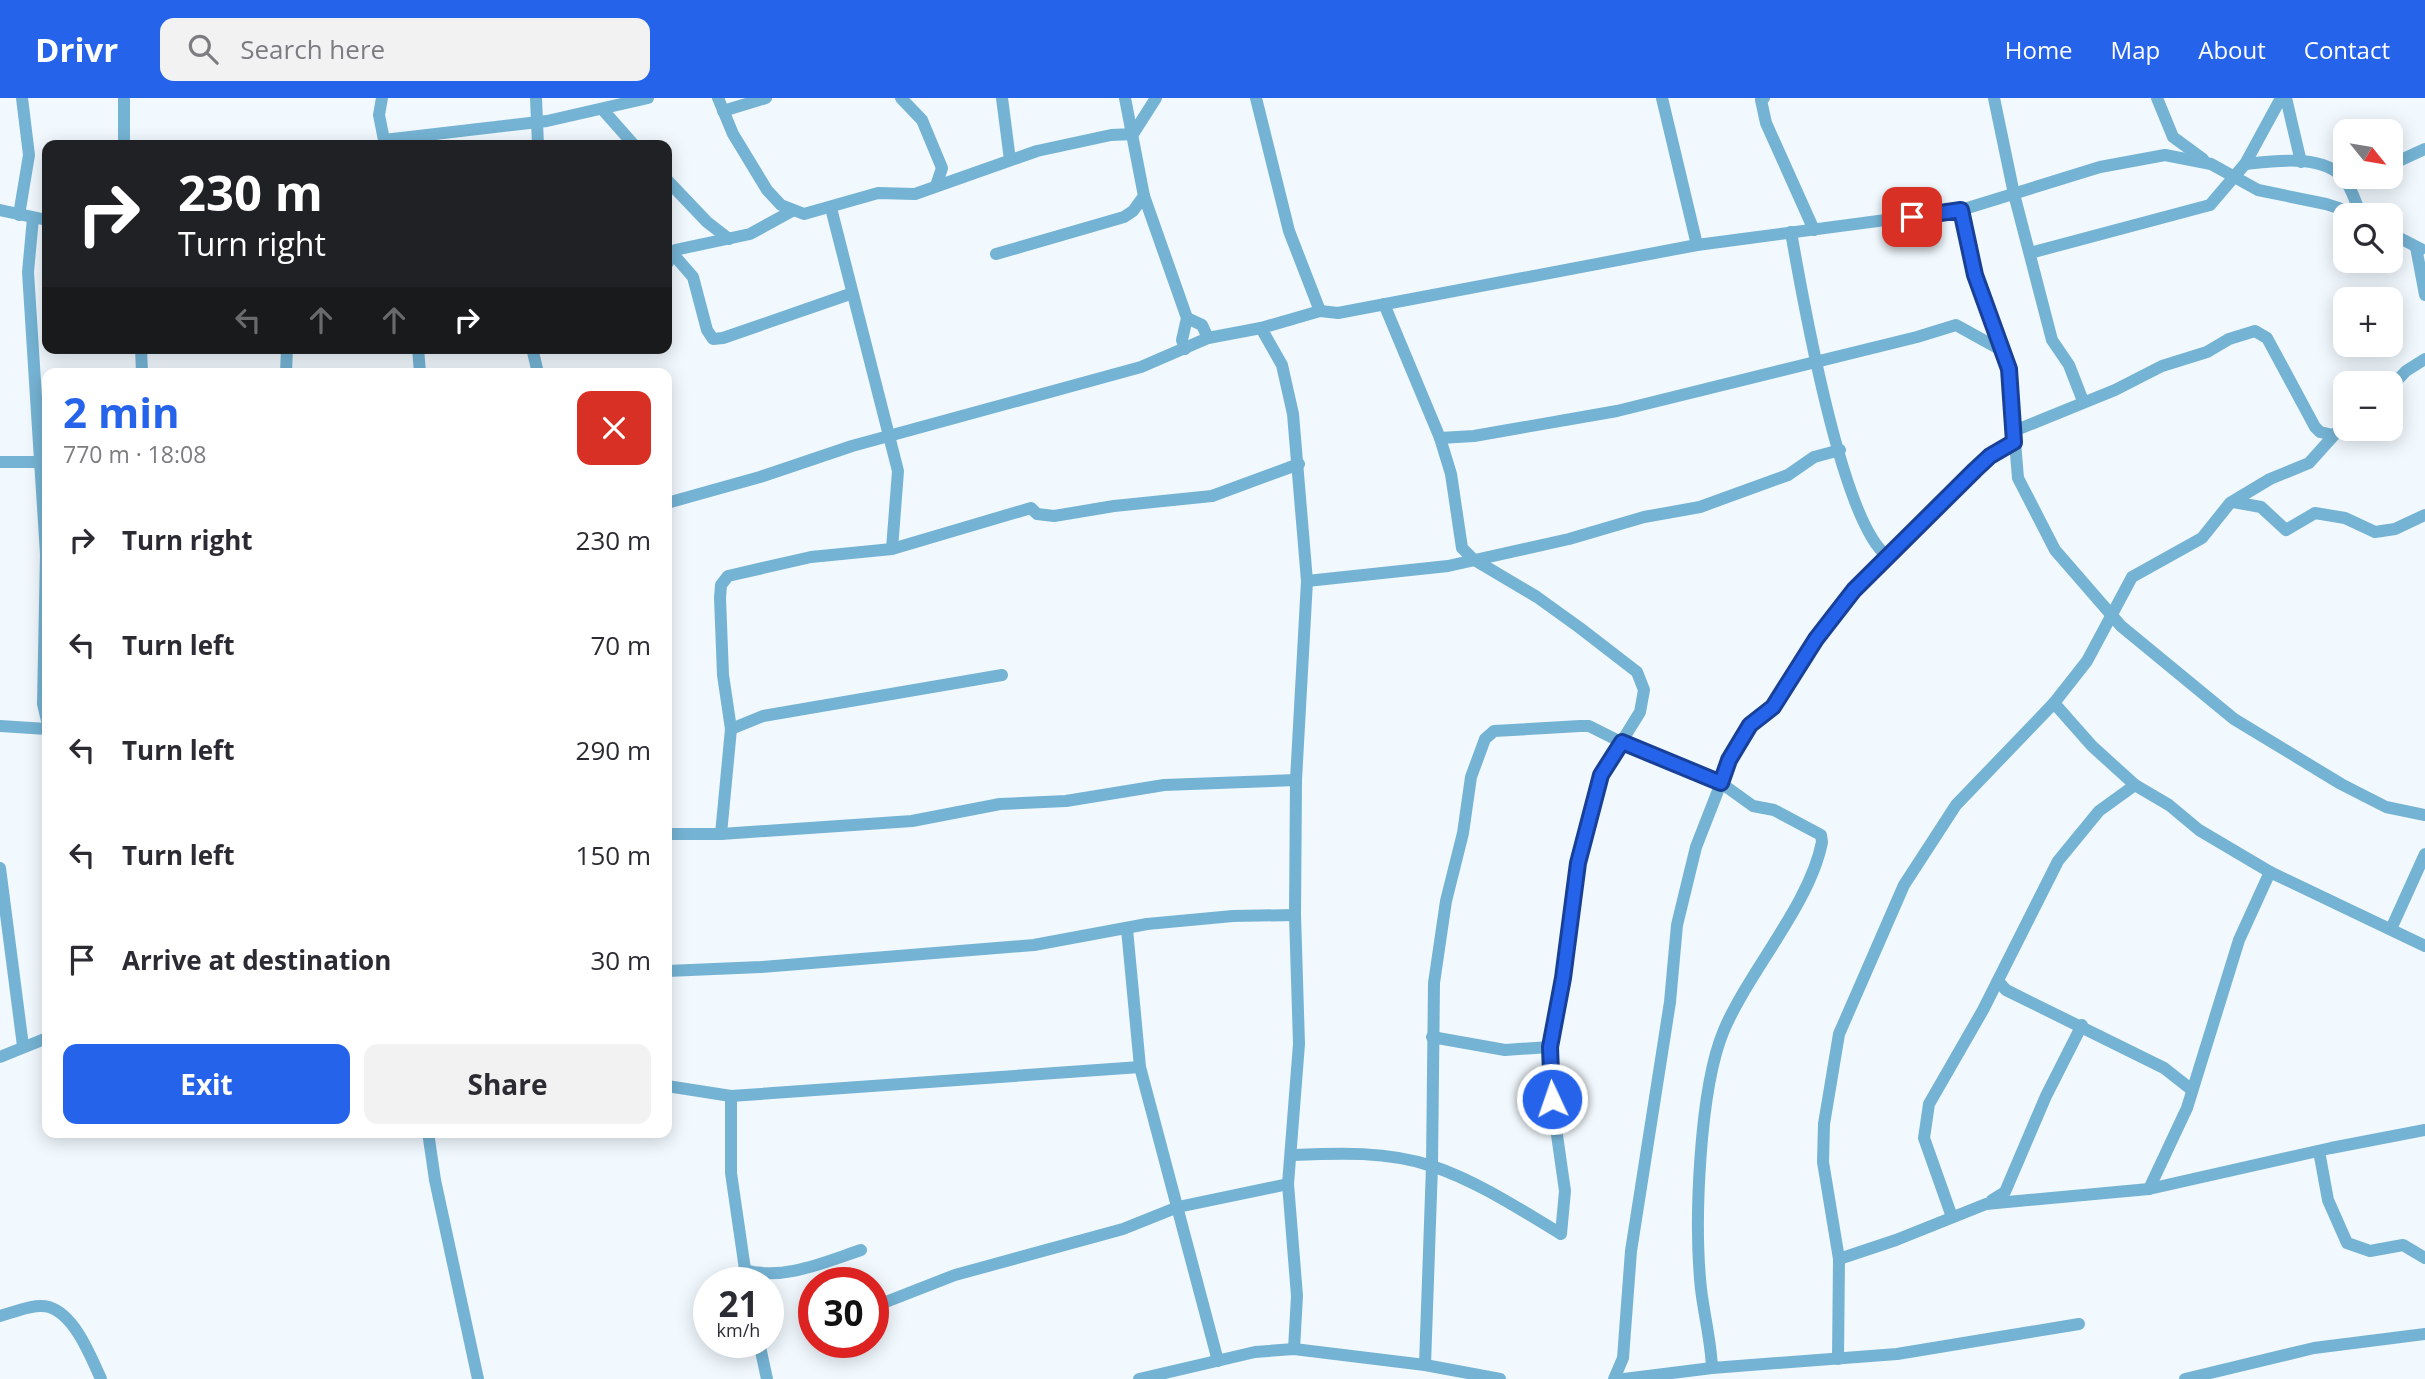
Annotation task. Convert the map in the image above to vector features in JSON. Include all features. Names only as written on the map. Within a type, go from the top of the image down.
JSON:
[{"type":"street","points":[[19,215],[29,155],[22,98]]},
{"type":"street","points":[[124,98],[124,140]]},
{"type":"street","points":[[382,98],[379,115],[383,140]]},
{"type":"street","points":[[536,98],[538,140]]},
{"type":"street","points":[[406,140],[536,122],[573,113],[603,110],[648,98]]},
{"type":"street","points":[[718,98],[733,134],[767,190],[781,205],[804,214],[878,193],[915,194],[1010,160],[1082,141],[1133,134],[1156,98]]},
{"type":"street","points":[[723,111],[766,98]]},
{"type":"street","points":[[901,98],[922,120],[932,141],[942,168],[936,186]]},
{"type":"street","points":[[1002,98],[1010,160]]},
{"type":"street","points":[[1125,98],[1144,196],[1187,318],[1182,340],[1185,349]]},
{"type":"street","points":[[1256,98],[1289,231],[1320,311]]},
{"type":"street","points":[[1662,98],[1697,245]]},
{"type":"street","points":[[1764,98],[1761,100],[1766,123],[1814,230]]},
{"type":"street","points":[[1994,98],[2014,194],[2052,340],[2069,365],[2083,401]]},
{"type":"street","points":[[2157,98],[2173,137],[2211,164],[2258,190],[2333,206]]},
{"type":"street","points":[[2030,253],[2210,205],[2245,164],[2284,98]]},
{"type":"street","points":[[2284,98],[2301,162]]},
{"type":"street","points":[[603,110],[630,140]]},
{"type":"street","points":[[2403,160],[2425,149]]},
{"type":"street","points":[[672,502],[1141,367],[1208,338],[1261,328],[1320,311],[1338,313],[1697,245],[1961,210],[2100,167],[2165,155],[2211,164]]},
{"type":"street","points":[[2245,164],[2301,162],[2333,170]]},
{"type":"street","points":[[672,185],[707,222],[729,239]]},
{"type":"street","points":[[996,254],[1124,217],[1133,211],[1144,196]]},
{"type":"street","points":[[831,208],[850,294],[898,471],[892,549]]},
{"type":"street","points":[[0,210],[42,219]]},
{"type":"street","points":[[1961,210],[1975,275],[2003,351],[2011,385],[2018,478],[2055,550],[2133,636],[2234,719],[2352,790],[2396,811],[2425,815]]},
{"type":"street","points":[[672,257],[681,248],[759,230],[792,211]]},
{"type":"street","points":[[33,218],[28,272],[42,449]]},
{"type":"street","points":[[1791,232],[1815,362],[1840,450],[1866,526],[1875,546],[1886,555]]},
{"type":"street","points":[[2403,240],[2421,249],[2425,295]]},
{"type":"street","points":[[672,261],[693,277],[707,330],[713,339],[723,338],[850,294]]},
{"type":"street","points":[[1293,1155],[1352,1154],[1388,1157],[1432,1166],[1561,1234],[1565,1191],[1551,1093],[1550,1047],[1581,851],[1601,775],[1640,712],[1644,690],[1637,672],[1536,597],[1473,559],[1462,548],[1457,506],[1440,438],[1384,304]]},
{"type":"street","points":[[1187,318],[1202,325],[1208,338]]},
{"type":"street","points":[[1440,438],[1474,436],[1617,411],[1917,337],[1956,324],[2003,351]]},
{"type":"street","points":[[1261,328],[1282,365],[1299,464],[1307,581],[1296,780],[1295,915],[1299,1044],[1293,1155],[1288,1184],[1297,1296],[1294,1349]]},
{"type":"street","points":[[1614,1379],[1623,1358],[1631,1251],[1670,1002],[1677,925],[1696,847],[1729,760],[1750,725],[1773,707],[1823,631],[1886,555],[1990,456],[2014,437],[2083,401],[2115,390],[2162,366],[2207,352],[2229,339],[2255,331],[2267,338],[2318,431],[2333,435],[2309,463],[2270,479],[2233,502],[2202,538],[2132,578],[2087,661],[2054,703],[1956,805],[1925,849],[1904,885],[1850,1003],[1839,1034],[1824,1124],[1823,1162],[1839,1259],[1838,1359]]},
{"type":"street","points":[[2403,374],[2425,359]]},
{"type":"street","points":[[1307,581],[1448,566],[1569,539],[1644,517],[1700,508],[1788,475],[1814,457],[1840,450]]},
{"type":"street","points":[[0,462],[42,462]]},
{"type":"street","points":[[721,834],[731,729],[723,675],[720,598],[721,585],[728,576],[811,557],[892,549],[1031,508],[1037,514],[1054,516],[1114,506],[1212,496],[1299,464]]},
{"type":"street","points":[[2233,502],[2262,507],[2286,530],[2315,513],[2345,517],[2375,532],[2395,529],[2425,515]]},
{"type":"street","points":[[731,729],[763,716],[1002,675]]},
{"type":"street","points":[[2054,703],[2092,746],[2135,785],[2169,805],[2199,830],[2270,872],[2425,946]]},
{"type":"street","points":[[0,726],[42,729]]},
{"type":"street","points":[[1425,1365],[1432,1166],[1434,983],[1446,901],[1463,833],[1471,777],[1485,739],[1494,731],[1507,728],[1589,726],[1721,783],[1754,806],[1774,810],[1821,835],[1822,842],[1808,879],[1765,959],[1737,1002],[1722,1034],[1713,1072],[1704,1118],[1699,1214],[1701,1289],[1712,1368]]},
{"type":"street","points":[[672,834],[721,834],[912,821],[1000,804],[1066,801],[1164,785],[1296,780]]},
{"type":"street","points":[[1952,1217],[1924,1138],[1924,1123],[1929,1104],[1998,981],[2058,862],[2099,811],[2135,785]]},
{"type":"street","points":[[2391,929],[2425,855]]},
{"type":"street","points":[[0,868],[23,1046]]},
{"type":"street","points":[[2148,1189],[2169,1151],[2192,1090],[2239,940],[2270,872]]},
{"type":"street","points":[[672,971],[761,967],[1034,945],[1127,929],[1233,916],[1295,915]]},
{"type":"street","points":[[1127,929],[1140,1067],[1219,1360]]},
{"type":"street","points":[[1998,981],[2006,990],[2164,1068],[2192,1090]]},
{"type":"street","points":[[1839,1259],[1986,1204],[2005,1192],[2046,1096],[2082,1026]]},
{"type":"street","points":[[1432,1037],[1505,1050],[1550,1047]]},
{"type":"street","points":[[0,1057],[42,1040]]},
{"type":"street","points":[[672,1087],[731,1096],[1140,1067]]},
{"type":"street","points":[[731,1096],[731,1173],[745,1267]]},
{"type":"street","points":[[1986,1204],[2148,1189],[2425,1130]]},
{"type":"street","points":[[429,1138],[433,1171],[478,1379]]},
{"type":"street","points":[[2319,1151],[2328,1200],[2347,1243],[2370,1251],[2403,1245],[2425,1258]]},
{"type":"street","points":[[889,1301],[955,1275],[1124,1229],[1178,1207],[1288,1184]]},
{"type":"street","points":[[784,1272],[861,1250]]},
{"type":"street","points":[[0,1316],[26,1308],[48,1307],[63,1316],[73,1327],[101,1379]]},
{"type":"street","points":[[1624,1379],[1712,1368],[1739,1373],[1897,1354],[2079,1325]]},
{"type":"street","points":[[2185,1379],[2314,1348],[2425,1334]]},
{"type":"street","points":[[1139,1379],[1255,1352],[1294,1349],[1425,1365],[1500,1379]]},
{"type":"street","points":[[763,1358],[767,1379]]},
{"type":"route","points":[[1552,1099],[1549,1079],[1550,1047],[1563,978],[1578,863],[1601,775],[1622,742],[1721,783],[1729,760],[1750,725],[1773,707],[1816,639],[1854,590],[1869,577],[1886,555],[1990,456],[2014,442],[2009,369],[1975,275],[1961,210],[1912,217]]}]
